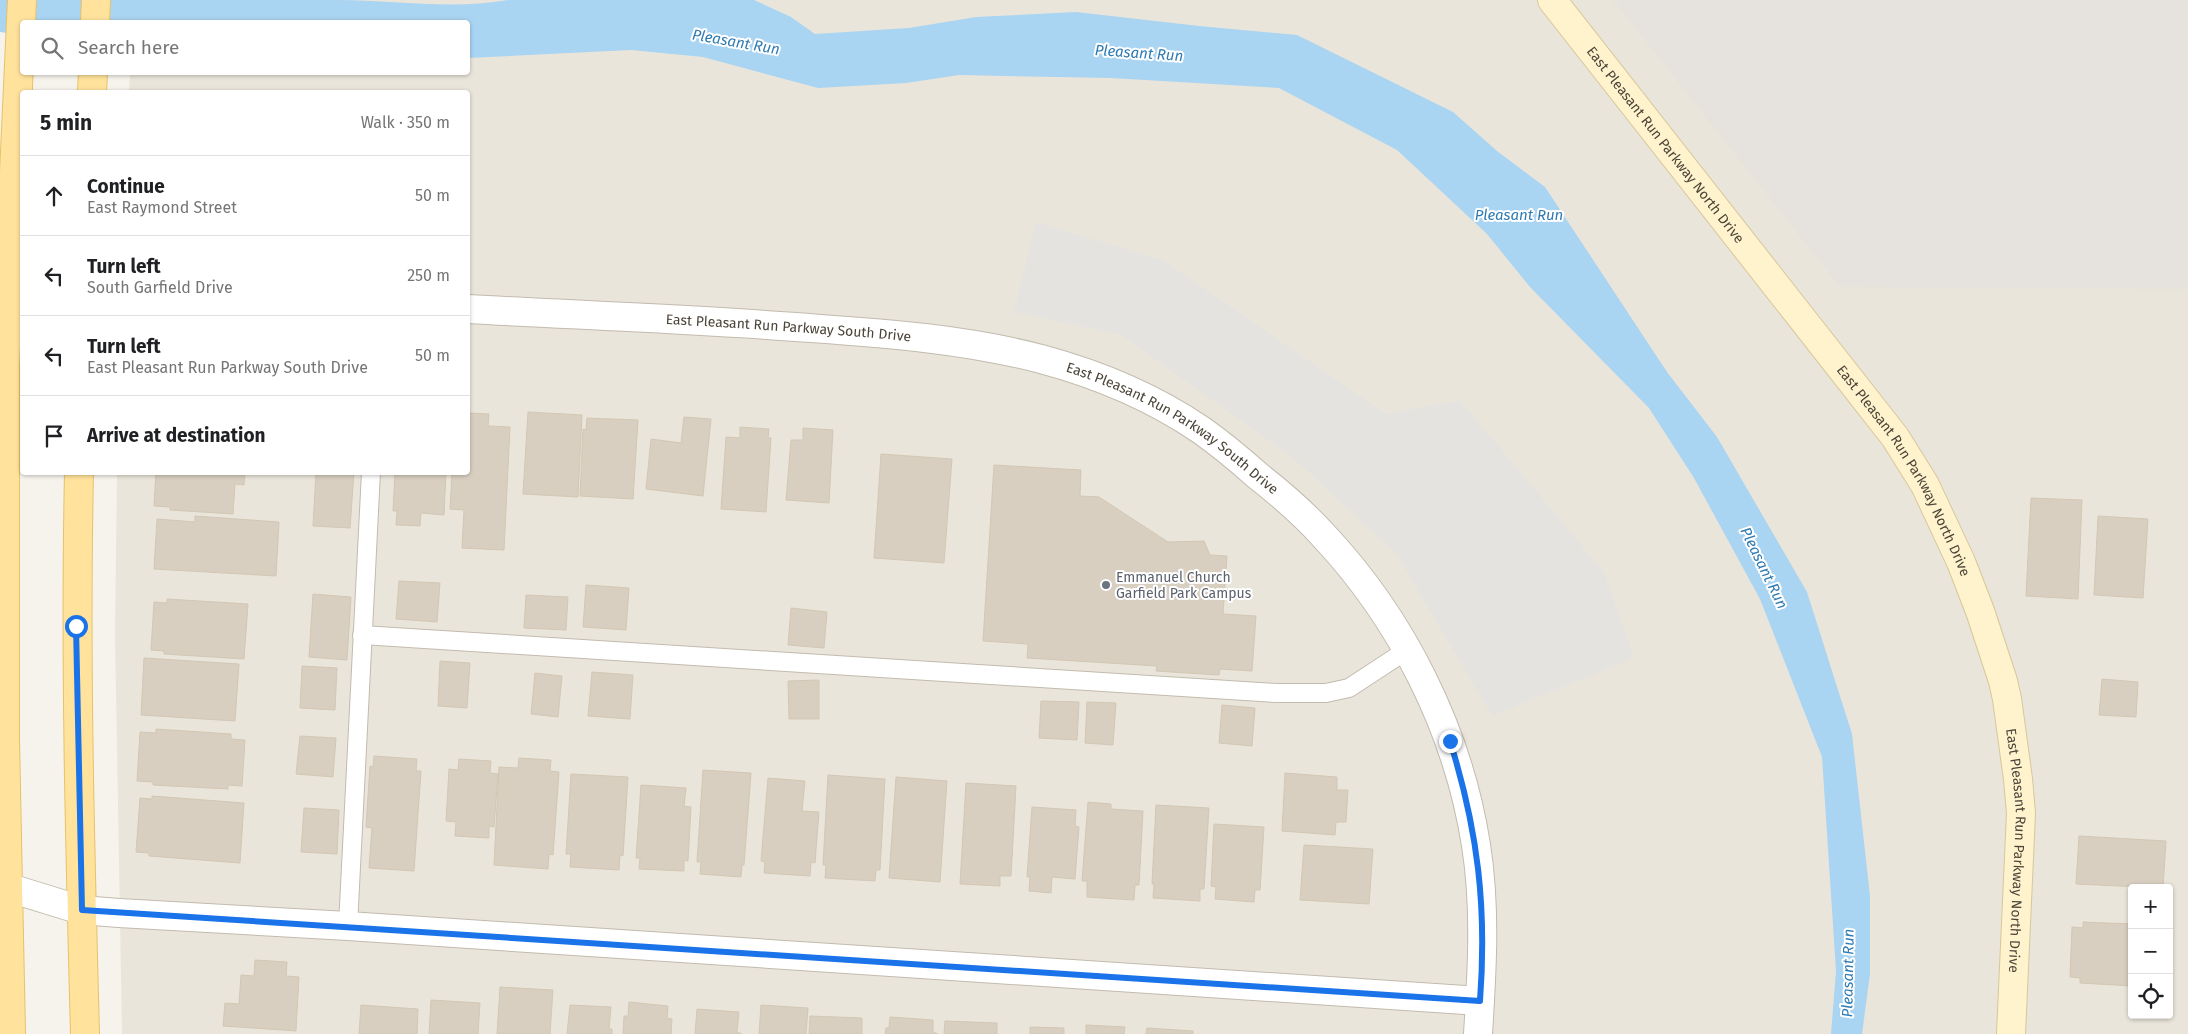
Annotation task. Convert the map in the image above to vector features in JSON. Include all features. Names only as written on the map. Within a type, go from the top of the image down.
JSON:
[{"type":"main road","points":[[21,20],[22,0]]},
{"type":"main road","points":[[95,20],[96,0]]},
{"type":"main road","points":[[11,1034],[4,886],[5,367],[15,289],[15,130],[20,37]]},
{"type":"main road","points":[[92,90],[93,75]]},
{"type":"main road","points":[[78,475],[76,626],[85,1034]]},
{"type":"street","name":"East Pleasant Run Parkway North Drive","points":[[1552,0],[1895,436],[1925,485],[1961,562],[2003,680],[2018,779],[2021,848],[2012,1034]]},
{"type":"street","name":"East Pleasant Run Parkway South Drive","points":[[470,309],[898,334],[1018,354],[1097,378],[1143,397],[1200,429],[1287,500],[1325,537],[1395,629],[1424,682],[1450,741],[1462,778],[1474,836],[1481,898],[1483,956],[1478,1034]]},
{"type":"street","points":[[4,886],[82,910],[1480,1001]]},
{"type":"lane","points":[[348,926],[371,475]]},
{"type":"lane","points":[[362,635],[1276,693],[1326,693],[1349,688],[1407,650]]},
{"type":"shaded area","points":[[134,0],[2188,0],[2188,1034],[122,1034],[115,634],[117,475],[470,475],[470,90],[129,90],[130,75],[470,75],[470,20],[438,20]]},
{"type":"shaded area","points":[[1613,0],[2188,0],[2188,289],[1840,287]]},
{"type":"shaded area","points":[[1036,222],[1163,260],[1386,414],[1460,400],[1604,572],[1634,658],[1492,716],[1397,555],[1292,457],[1121,335],[1014,312]]},
{"type":"water","name":"Pleasant Run","points":[[0,0],[359,0],[466,4],[508,0],[754,0],[791,17],[815,34],[909,28],[976,17],[1076,12],[1297,35],[1453,112],[1497,151],[1545,187],[1667,372],[1717,437],[1807,592],[1852,734],[1870,896],[1870,974],[1862,1034],[1831,1034],[1836,971],[1822,757],[1760,599],[1694,478],[1649,408],[1530,287],[1487,234],[1397,150],[1279,88],[1111,78],[959,75],[906,83],[818,88],[703,57],[631,50],[470,58],[470,20],[20,20],[20,35],[0,32]]},
{"type":"building","points":[[528,412],[582,415],[578,497],[523,494]]},
{"type":"building","points":[[470,413],[489,414],[488,426],[510,427],[504,550],[462,548],[464,510],[450,509],[452,475],[470,475]]},
{"type":"building","points":[[684,417],[711,419],[703,496],[646,489],[651,439],[681,443]]},
{"type":"building","points":[[587,418],[638,420],[633,499],[580,496],[583,429],[586,430]]},
{"type":"building","points":[[740,427],[769,429],[768,438],[771,438],[766,512],[721,509],[726,437],[740,438]]},
{"type":"building","points":[[803,428],[833,430],[829,503],[786,500],[791,440],[803,440]]},
{"type":"building","points":[[881,454],[952,459],[944,563],[874,558]]},
{"type":"building","name":"Emmanuel Church Garfield Park Campus","points":[[994,465],[1081,470],[1080,496],[1099,497],[1168,542],[1204,541],[1210,555],[1227,556],[1223,614],[1256,616],[1252,671],[1220,669],[1219,675],[1156,671],[1157,666],[1027,658],[1028,644],[983,641]]},
{"type":"building","points":[[156,475],[245,475],[244,485],[235,484],[233,514],[170,510],[170,507],[154,506]]},
{"type":"building","points":[[316,475],[354,475],[350,528],[313,526]]},
{"type":"building","points":[[395,475],[446,475],[444,515],[421,513],[420,526],[396,525],[397,511],[393,511]]},
{"type":"building","points":[[2031,498],[2082,500],[2078,599],[2026,596]]},
{"type":"building","points":[[195,516],[279,522],[276,576],[154,569],[157,519],[195,522]]},
{"type":"building","points":[[2098,516],[2148,519],[2143,598],[2094,595]]},
{"type":"building","points":[[399,581],[440,583],[437,622],[396,619]]},
{"type":"building","points":[[586,585],[629,588],[626,630],[583,627]]},
{"type":"building","points":[[313,594],[351,597],[347,660],[309,657]]},
{"type":"building","points":[[526,595],[568,597],[566,630],[524,628]]},
{"type":"building","points":[[167,599],[248,604],[244,659],[164,654],[164,651],[151,650],[154,602],[167,603]]},
{"type":"building","points":[[791,608],[827,612],[824,648],[788,645]]},
{"type":"building","points":[[144,658],[239,664],[235,721],[141,715]]},
{"type":"building","points":[[440,661],[470,663],[467,708],[438,706]]},
{"type":"building","points":[[302,666],[337,668],[335,710],[300,708]]},
{"type":"building","points":[[592,672],[633,675],[630,719],[588,716]]},
{"type":"building","points":[[535,673],[562,676],[558,717],[531,714]]},
{"type":"building","points":[[2102,679],[2138,682],[2136,717],[2099,715]]},
{"type":"building","points":[[819,680],[819,719],[789,719],[788,681]]},
{"type":"building","points":[[1041,701],[1079,702],[1077,740],[1039,738]]},
{"type":"building","points":[[1087,702],[1116,703],[1113,745],[1085,743]]},
{"type":"building","points":[[1222,705],[1255,708],[1252,746],[1219,743]]},
{"type":"building","points":[[156,729],[231,734],[231,739],[245,740],[242,786],[228,785],[228,789],[153,785],[153,782],[137,781],[140,732],[156,733]]},
{"type":"building","points":[[300,736],[336,738],[333,777],[296,774]]},
{"type":"building","points":[[374,756],[417,759],[416,771],[421,771],[414,871],[369,868],[372,828],[366,827],[370,766],[373,767]]},
{"type":"building","points":[[519,758],[551,760],[550,771],[559,772],[553,855],[549,854],[548,869],[494,865],[499,767],[518,768]]},
{"type":"building","points":[[459,759],[491,761],[490,773],[498,774],[494,827],[489,826],[489,838],[455,836],[456,822],[446,821],[449,769],[458,770]]},
{"type":"building","points":[[703,770],[751,773],[744,865],[742,865],[741,877],[700,874],[701,862],[697,862]]},
{"type":"building","points":[[1285,773],[1337,777],[1337,790],[1348,790],[1346,822],[1336,822],[1335,835],[1282,831]]},
{"type":"building","points":[[571,774],[628,777],[623,856],[620,855],[619,870],[570,867],[571,854],[566,854]]},
{"type":"building","points":[[828,775],[885,779],[880,870],[876,870],[875,881],[825,878],[826,865],[823,865]]},
{"type":"building","points":[[896,777],[947,781],[940,882],[889,878]]},
{"type":"building","points":[[768,778],[805,781],[802,811],[819,812],[815,863],[811,862],[810,876],[764,873],[765,862],[761,861]]},
{"type":"building","points":[[966,783],[1016,786],[1011,876],[1000,876],[1000,886],[960,884]]},
{"type":"building","points":[[641,785],[686,788],[684,806],[691,807],[688,861],[684,860],[684,871],[639,869],[640,858],[636,858]]},
{"type":"building","points":[[152,796],[244,803],[240,863],[149,856],[149,853],[136,852],[140,798],[152,799]]},
{"type":"building","points":[[1088,802],[1111,804],[1111,809],[1143,811],[1139,885],[1135,885],[1134,900],[1087,897],[1087,881],[1082,881]]},
{"type":"building","points":[[1156,805],[1209,808],[1204,889],[1200,889],[1200,901],[1153,898]]},
{"type":"building","points":[[1032,807],[1076,810],[1075,826],[1079,827],[1075,879],[1052,877],[1051,893],[1029,891],[1030,877],[1027,877]]},
{"type":"building","points":[[304,808],[339,810],[337,854],[301,852]]},
{"type":"building","points":[[1214,824],[1264,827],[1260,890],[1255,890],[1254,902],[1215,899],[1216,887],[1211,886]]},
{"type":"building","points":[[2079,836],[2166,841],[2163,884],[2128,884],[2128,886],[2076,884]]},
{"type":"building","points":[[1304,845],[1373,849],[1369,904],[1300,900]]},
{"type":"building","points":[[2083,922],[2128,924],[2128,986],[2080,983],[2080,978],[2070,977],[2072,927],[2083,928]]},
{"type":"building","points":[[255,960],[287,962],[286,976],[299,977],[296,1031],[223,1026],[225,1003],[239,1004],[241,975],[254,976]]},
{"type":"building","points":[[500,987],[553,990],[550,1034],[497,1034]]},
{"type":"building","points":[[431,1000],[480,1003],[478,1034],[429,1034]]},
{"type":"building","points":[[629,1002],[668,1006],[667,1018],[672,1019],[671,1034],[623,1034],[624,1016],[628,1016]]},
{"type":"building","points":[[361,1005],[418,1009],[417,1034],[359,1034]]},
{"type":"building","points":[[570,1005],[611,1007],[609,1029],[612,1029],[612,1034],[567,1034]]},
{"type":"building","points":[[761,1005],[808,1008],[806,1034],[759,1034]]},
{"type":"building","points":[[697,1009],[739,1012],[737,1032],[742,1034],[695,1034]]},
{"type":"building","points":[[810,1016],[862,1018],[862,1034],[809,1034]]},
{"type":"building","points":[[890,1017],[933,1020],[933,1032],[938,1034],[885,1034],[886,1028],[889,1028]]},
{"type":"building","points":[[945,1021],[997,1023],[997,1034],[944,1034]]},
{"type":"building","points":[[1086,1025],[1125,1027],[1124,1034],[1086,1034]]},
{"type":"building","points":[[1030,1027],[1064,1028],[1064,1034],[1030,1034]]},
{"type":"building","points":[[1147,1028],[1193,1031],[1193,1034],[1146,1034]]},
{"type":"place","name":"Emmanuel Church Garfield Park Campus","points":[[1106,585]]},
{"type":"route","points":[[76,626],[77,752],[82,910],[1480,1001],[1483,956],[1481,898],[1476,844],[1462,778],[1450,741]]}]
